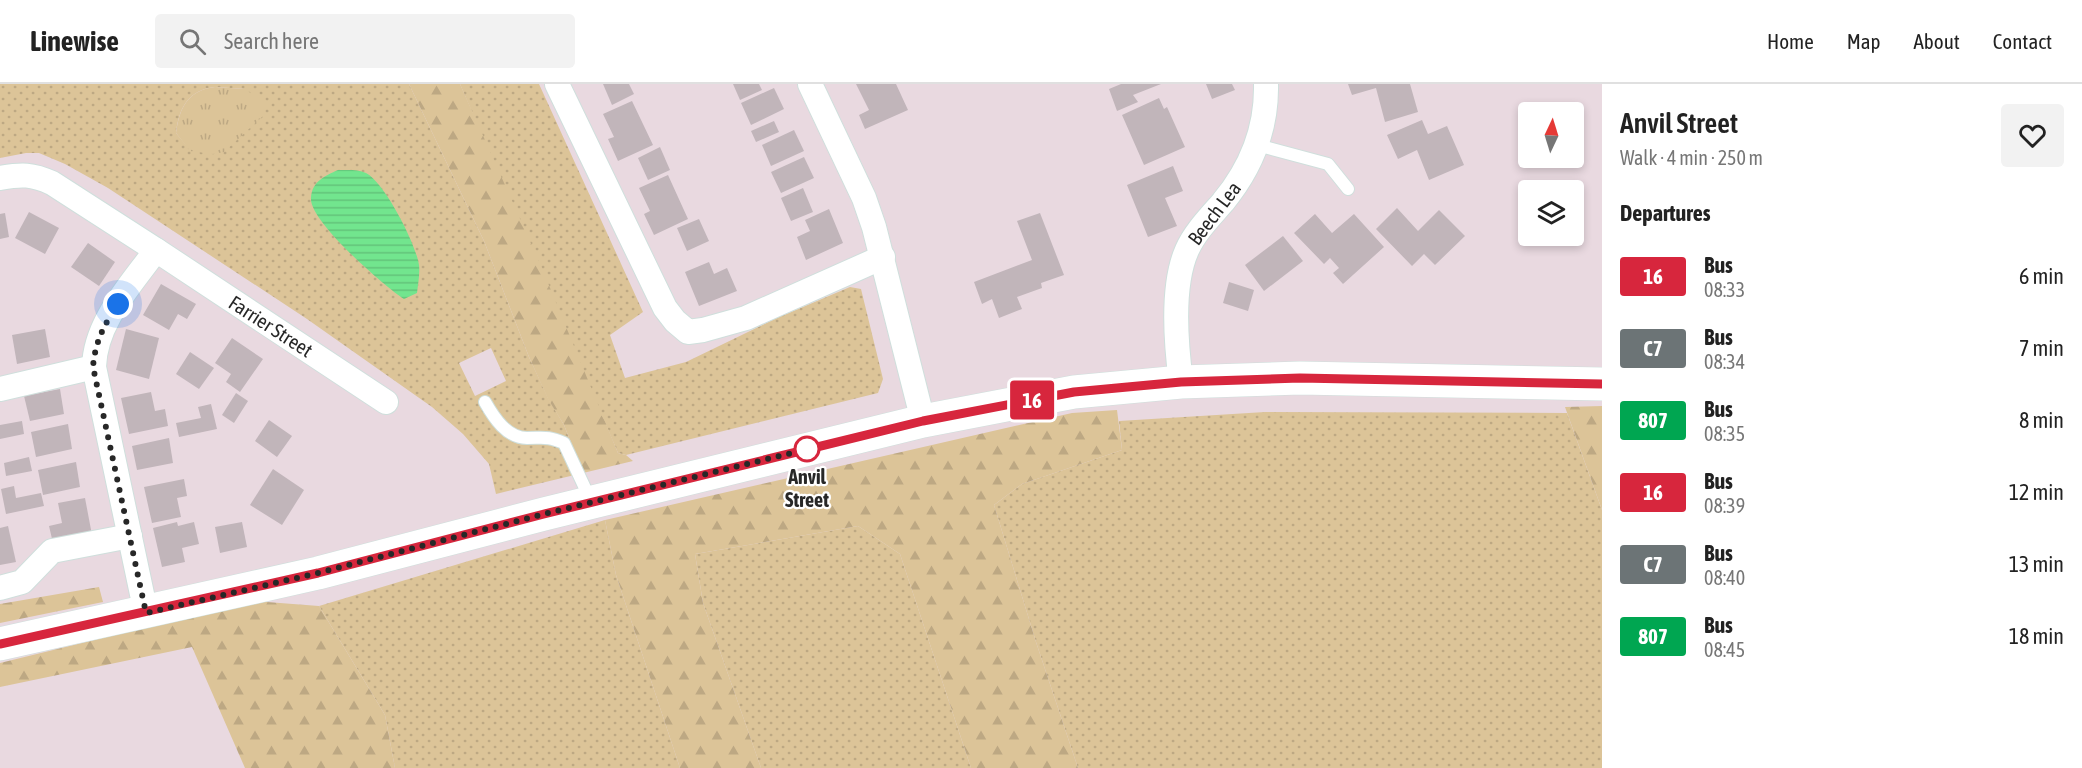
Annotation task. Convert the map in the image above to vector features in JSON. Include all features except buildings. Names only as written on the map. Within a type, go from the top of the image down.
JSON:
[{"type":"main road","points":[[0,644],[318,573],[591,502],[923,421],[1074,392],[1181,382],[1300,378],[1602,384]]},
{"type":"street","points":[[557,84],[665,308],[688,332],[746,318],[883,257]]},
{"type":"street","points":[[810,84],[864,198],[883,257],[923,421]]},
{"type":"street","name":"Beech Lea","points":[[1181,382],[1176,345],[1177,308],[1179,283],[1185,256],[1195,236],[1240,179],[1252,158],[1266,108],[1266,84]]},
{"type":"street","name":"Farrier Street","points":[[0,178],[20,174],[36,176],[52,183],[386,402]]},
{"type":"street","points":[[146,613],[93,367],[94,350],[99,335],[156,250]]},
{"type":"street","points":[[0,388],[93,367]]},
{"type":"street","points":[[0,588],[22,582],[52,551],[130,536]]},
{"type":"lane","points":[[1257,145],[1328,164],[1348,189]]},
{"type":"lane","points":[[485,402],[504,429],[524,438],[549,436],[564,443],[591,502]]},
{"type":"green space","points":[[0,84],[409,84],[484,241],[529,357],[548,398],[564,425],[583,473],[496,494],[489,464],[463,434],[432,407],[307,319],[108,188],[65,164],[39,153],[0,158]],"holes":[[[215,87],[245,89],[191,151],[176,133],[180,116],[186,102],[192,96]],[[491,348],[506,381],[475,396],[459,363]]]},
{"type":"green space","points":[[409,84],[460,84],[541,266],[618,453],[626,455],[633,461],[583,473],[564,425],[548,399],[529,357],[484,241]]},
{"type":"green space","points":[[460,84],[539,84],[643,312],[610,335],[625,378],[686,362],[777,318],[850,287],[861,289],[883,379],[878,393],[626,455],[618,453]]},
{"type":"green space","points":[[215,87],[245,89],[263,102],[263,116],[224,152],[213,154],[190,151],[176,133],[183,108],[186,102],[198,92]]},
{"type":"green space","points":[[1602,406],[1602,510],[1565,407]]},
{"type":"green space","points":[[1117,410],[1122,450],[1022,484],[994,505],[1078,768],[971,768],[900,554],[858,526],[695,554],[703,603],[761,768],[680,768],[616,575],[605,520],[1072,413]]},
{"type":"green space","points":[[1265,412],[1567,413],[1602,510],[1602,768],[1078,768],[994,505],[1022,484],[1122,450],[1119,421]]},
{"type":"green space","points":[[605,520],[616,575],[680,768],[395,768],[385,715],[319,606]]},
{"type":"green space","points":[[858,526],[900,554],[971,768],[761,768],[703,603],[695,554]]},
{"type":"green space","points":[[99,587],[103,602],[0,623],[0,604]]},
{"type":"green space","points":[[254,601],[319,606],[385,715],[395,768],[245,768],[192,647],[0,687],[0,663]]},
{"type":"shaded area","points":[[338,170],[356,170],[366,173],[374,179],[390,201],[417,255],[419,279],[417,293],[404,299],[394,292],[349,252],[322,222],[314,208],[312,192],[320,180]]},
{"type":"bus line","name":"16","points":[[0,644],[318,573],[544,514],[923,421],[1074,392],[1181,382],[1300,378],[1602,384]]},
{"type":"place","name":"Anvil Street","points":[[807,449]]},
{"type":"route","points":[[118,304],[99,335],[94,350],[93,367],[146,613],[318,573],[812,448],[807,449]]}]
